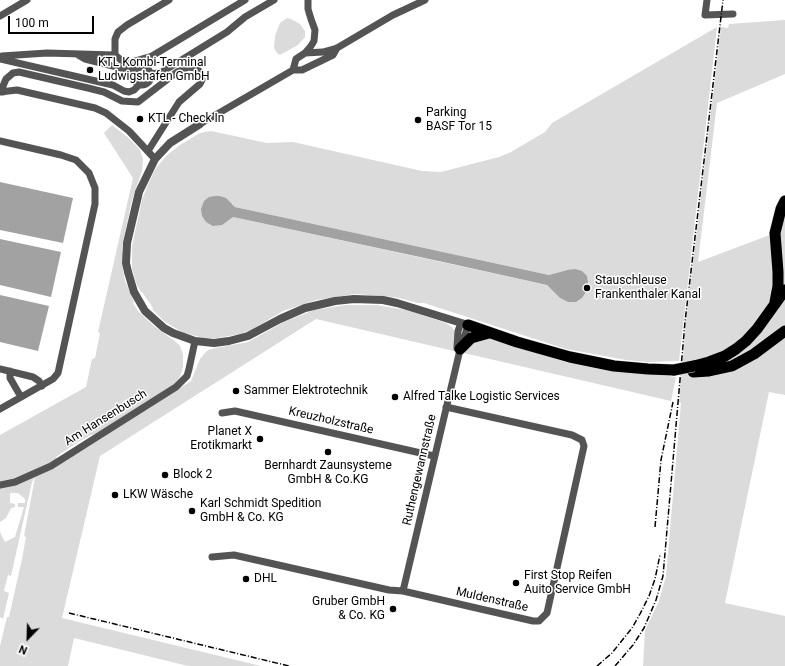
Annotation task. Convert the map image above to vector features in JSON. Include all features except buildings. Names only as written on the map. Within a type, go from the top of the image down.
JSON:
[{"type":"highway","points":[[774,305],[778,286],[775,233],[781,209],[785,201]]},
{"type":"highway","points":[[693,369],[725,356],[736,349],[757,329],[785,290]]},
{"type":"highway","points":[[464,324],[551,352],[607,364],[648,370],[715,370],[732,366],[754,354],[785,331]]},
{"type":"highway","points":[[459,351],[471,338],[489,333]]},
{"type":"street","points":[[0,16],[28,0]]},
{"type":"street","points":[[115,55],[114,41],[118,32],[127,24],[169,0]]},
{"type":"street","points":[[128,63],[152,56],[245,0]]},
{"type":"street","points":[[152,74],[162,72],[274,0]]},
{"type":"street","points":[[293,70],[296,59],[305,53],[314,41],[315,30],[308,9],[308,0]]},
{"type":"street","points":[[305,53],[323,52],[337,48],[393,15],[425,0]]},
{"type":"street","points":[[707,0],[706,15],[733,14]]},
{"type":"street","points":[[337,48],[333,55],[302,70],[293,70],[200,124],[170,144],[155,159],[139,192],[126,248],[128,272],[134,292],[144,308],[164,328],[195,341],[214,343],[236,340],[248,336],[285,316],[305,308],[334,301],[354,299],[383,300],[397,303],[464,324]]},
{"type":"street","points":[[0,58],[2,56],[47,53],[115,55],[135,69]]},
{"type":"street","points":[[0,58],[113,84],[124,91],[129,92],[140,85],[149,83],[151,80],[152,74],[147,67],[142,66],[135,69],[126,69],[85,60],[77,55]]},
{"type":"street","points":[[147,67],[152,56]]},
{"type":"street","points":[[148,151],[179,102],[200,84],[202,76],[199,70],[192,67],[183,69],[138,102],[122,101],[104,92],[19,72],[13,73],[6,79],[2,92],[18,90],[95,108],[104,112],[134,135],[148,151],[155,159]]},
{"type":"street","points":[[135,69],[133,77],[135,82],[140,85]]},
{"type":"street","points":[[0,141],[61,155],[76,160],[89,173],[95,188],[96,204],[58,373],[53,379],[42,386],[0,409]]},
{"type":"street","name":"Ruthengewannstraße","points":[[403,591],[464,324]]},
{"type":"street","name":"Am Hansenbusch","points":[[0,485],[15,482],[51,466],[176,387],[187,376],[195,341]]},
{"type":"street","points":[[0,369],[33,377],[39,381],[42,386]]},
{"type":"street","points":[[10,371],[10,378],[21,397]]},
{"type":"street","name":"Muldenstraße","points":[[212,556],[234,555],[389,590],[403,591],[533,621],[539,621],[547,613],[584,446],[582,440],[572,435],[446,407]]},
{"type":"street","name":"Kreuzholzstraße","points":[[222,413],[235,411],[434,456]]},
{"type":"shaded area","points":[[287,18],[300,24],[305,31],[305,37],[298,45],[280,55],[274,48],[275,36],[280,23]]},
{"type":"shaded area","points":[[785,20],[785,74],[717,103],[698,262],[775,233],[785,201],[785,395],[769,392],[725,603],[785,616],[785,666],[643,666],[645,630],[659,601],[666,576],[681,403],[679,402],[686,322],[721,27],[728,28],[729,24]]},
{"type":"shaded area","points":[[717,27],[679,361],[647,362],[626,360],[566,349],[424,303],[418,303],[395,297],[355,294],[316,300],[283,311],[251,330],[240,334],[218,338],[204,338],[184,333],[165,322],[152,309],[153,308],[136,283],[132,269],[132,246],[142,200],[149,182],[156,168],[166,156],[180,145],[200,133],[211,131],[267,143],[293,142],[422,171],[441,172],[499,157],[511,152],[545,132],[552,123]],"holes":[[[232,203],[235,207],[549,275],[567,270],[588,283],[586,292],[582,298],[576,302],[568,302],[560,298],[547,285],[233,217]]]},
{"type":"shaded area","points":[[112,125],[130,139],[140,150],[143,159],[142,171],[132,200],[122,247],[125,281],[134,302],[133,303],[138,311],[154,326],[180,346],[183,354],[183,367],[180,377],[175,384],[98,434],[91,435],[78,442],[56,457],[59,463],[88,447],[191,381],[200,359],[208,350],[248,342],[284,322],[314,310],[346,305],[377,305],[406,310],[446,323],[452,327],[455,333],[456,343],[454,351],[316,319],[100,456],[62,618],[261,666],[188,666],[74,638],[68,666],[0,666],[0,646],[7,617],[9,617],[22,559],[26,537],[24,536],[35,477],[32,482],[11,576],[8,575],[4,591],[9,593],[3,619],[0,617],[0,532],[5,542],[15,537],[24,507],[18,507],[18,503],[25,503],[25,499],[18,493],[10,493],[10,503],[15,504],[15,507],[11,508],[6,518],[0,522],[0,435],[86,387],[92,359],[95,358],[100,333],[98,332],[133,178],[104,133]]},
{"type":"shaded area","points":[[0,182],[73,198],[63,243],[0,230]]},
{"type":"shaded area","points":[[215,196],[226,198],[235,207],[549,275],[575,269],[582,271],[587,276],[588,283],[586,292],[582,298],[576,302],[568,302],[560,298],[547,285],[233,217],[222,225],[213,226],[206,222],[202,216],[201,209],[204,201],[209,197]]},
{"type":"shaded area","points":[[0,239],[61,252],[51,297],[0,285]]},
{"type":"shaded area","points":[[0,295],[49,306],[38,351],[0,342]]},
{"type":"shaded area","points":[[489,338],[518,348],[676,377],[671,401],[464,353],[469,342]]},
{"type":"railway","points":[[615,666],[633,645],[644,628],[656,600],[663,576],[685,322],[723,0]]},
{"type":"railway","points":[[655,527],[661,460],[673,402]]},
{"type":"railway","points":[[597,666],[612,653],[632,628],[640,614],[655,579],[660,555]]},
{"type":"railway","points":[[69,613],[289,666]]},
{"type":"place","name":"KTL Kombi-Terminal Ludwigshafen GmbH","points":[[90,70]]},
{"type":"place","name":"KTL - Check In","points":[[140,119]]},
{"type":"place","name":"Parking BASF Tor 15","points":[[418,120]]},
{"type":"place","name":"Stauschleuse Frankenthaler Kanal","points":[[587,288]]},
{"type":"place","name":"Sammer Elektrotechnik","points":[[236,391]]},
{"type":"place","name":"Alfred Talke Logistic Services","points":[[395,397]]},
{"type":"place","name":"Planet X Erotikmarkt","points":[[260,439]]},
{"type":"place","name":"Bernhardt Zaunsysteme GmbH & Co.KG","points":[[328,452]]},
{"type":"place","name":"Block 2","points":[[165,475]]},
{"type":"place","name":"LKW Wäsche","points":[[115,495]]},
{"type":"place","name":"Karl Schmidt Spedition GmbH & Co. KG","points":[[192,511]]},
{"type":"place","name":"DHL","points":[[246,579]]},
{"type":"place","name":"First Stop Reifen Auito Service GmbH","points":[[516,583]]},
{"type":"place","name":"Gruber GmbH & Co. KG","points":[[393,609]]}]
